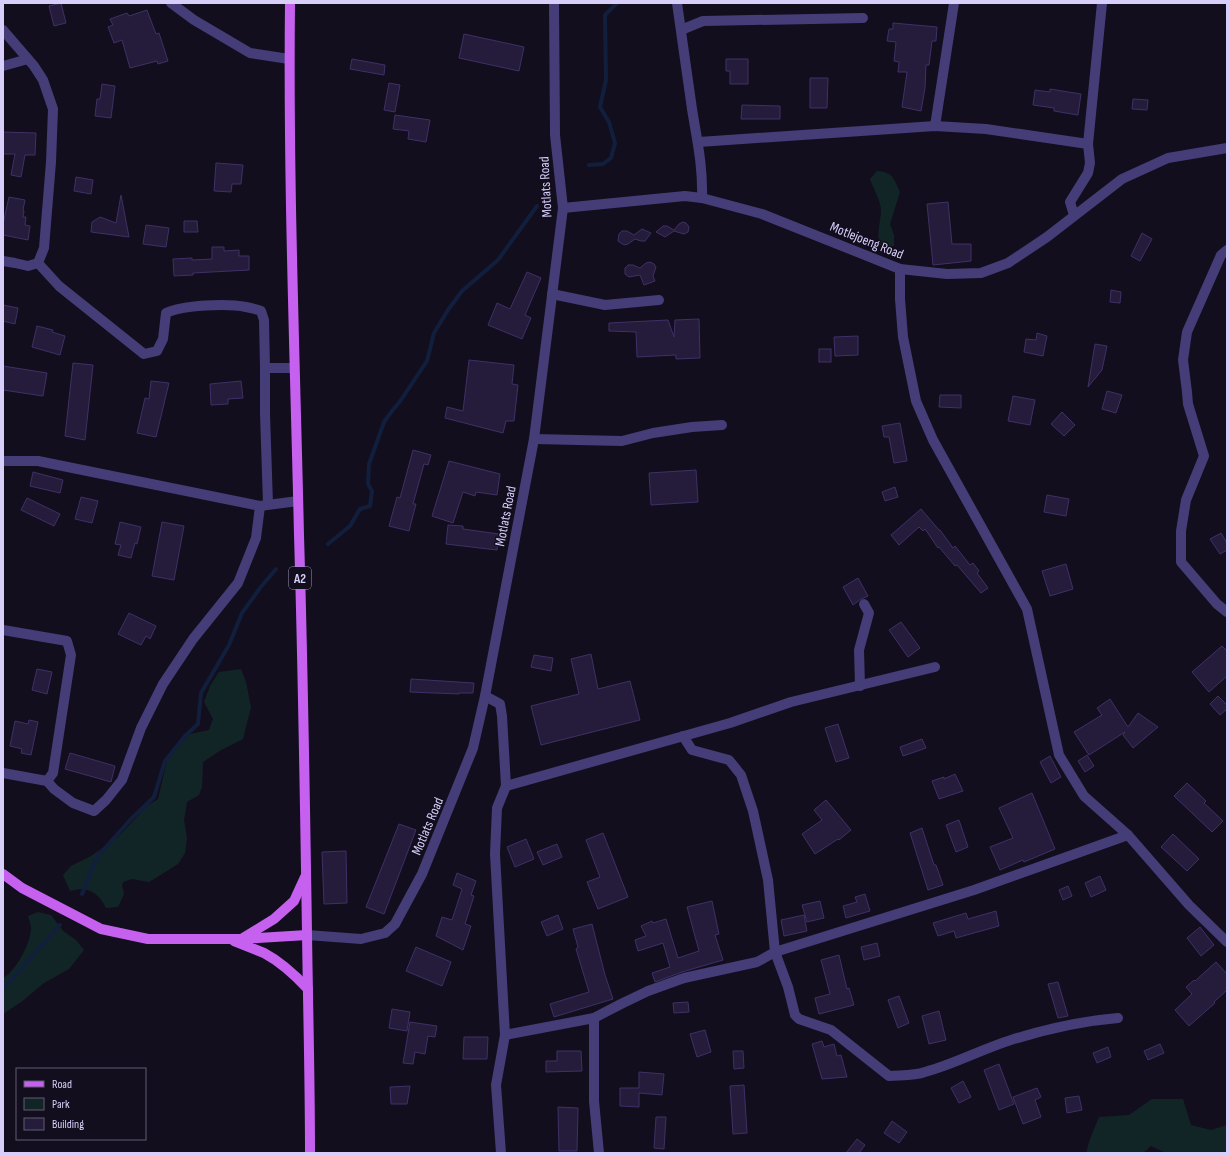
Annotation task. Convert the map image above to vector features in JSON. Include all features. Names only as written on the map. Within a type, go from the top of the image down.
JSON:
[{"type":"main road","name":"A2","points":[[290,3],[289,59],[294,368],[306,874],[310,1153]]},
{"type":"main road","points":[[3,874],[22,888],[101,929],[148,939],[241,939],[307,935]]},
{"type":"main road","points":[[241,939],[274,919],[294,901],[306,874]]},
{"type":"main road","points":[[230,939],[278,962],[296,975],[308,989]]},
{"type":"street","points":[[171,3],[194,20],[250,53],[289,59]]},
{"type":"street","name":"Motlats Road","points":[[307,935],[361,939],[385,933],[396,924],[422,874],[473,748],[485,696],[534,439],[564,208],[555,135],[554,3]]},
{"type":"street","points":[[677,3],[692,110],[699,142],[702,174],[702,198]]},
{"type":"street","points":[[935,126],[954,3]]},
{"type":"street","points":[[1074,215],[1070,202],[1088,172],[1090,163],[1088,144],[1102,3]]},
{"type":"street","points":[[681,30],[703,21],[863,18]]},
{"type":"street","points":[[3,30],[28,58],[43,80],[53,109],[51,162],[44,248],[38,263]]},
{"type":"street","points":[[3,66],[28,58]]},
{"type":"street","points":[[699,142],[935,126],[986,129],[1088,144]]},
{"type":"street","name":"Motlejoeng Road","points":[[564,208],[685,196],[702,198],[762,214],[900,269],[947,274],[981,273],[1008,263],[1047,236],[1122,179],[1168,158],[1227,148]]},
{"type":"street","points":[[1227,250],[1221,255],[1187,332],[1183,360],[1188,404],[1204,456],[1186,500],[1181,531],[1181,562],[1217,604],[1227,612]]},
{"type":"street","points":[[3,261],[28,266],[38,263]]},
{"type":"street","points":[[3,773],[47,781],[54,789],[73,803],[94,811],[106,800],[122,780],[141,728],[163,684],[193,639],[238,584],[256,538],[264,505],[265,368],[264,320],[261,311],[246,306],[216,306],[175,309],[166,314],[163,339],[157,351],[144,354],[59,286],[38,263]]},
{"type":"street","points":[[900,269],[900,299],[904,337],[916,401],[933,440],[1027,609],[1059,756],[1084,796],[1128,835],[1189,905],[1227,942]]},
{"type":"street","points":[[552,294],[605,305],[659,300]]},
{"type":"street","points":[[265,368],[294,368]]},
{"type":"street","points":[[534,439],[622,441],[653,433],[722,425]]},
{"type":"street","points":[[3,461],[38,461],[264,505],[298,501]]},
{"type":"street","points":[[860,686],[859,650],[869,613],[864,604]]},
{"type":"street","points":[[3,630],[67,641],[71,655],[53,773],[47,781]]},
{"type":"street","points":[[506,786],[730,723],[791,702],[935,667]]},
{"type":"street","points":[[485,696],[500,704],[506,786],[497,808],[495,854],[505,1035],[496,1085],[501,1153]]},
{"type":"street","points":[[684,736],[692,750],[729,760],[741,775],[753,811],[768,880],[775,952],[788,987],[795,1015],[799,1019],[831,1030],[889,1076],[924,1073],[967,1058],[1010,1040],[1064,1025],[1100,1019],[1118,1018]]},
{"type":"street","points":[[505,1035],[594,1018],[621,1004],[684,978],[757,962],[775,952],[974,890],[1128,835]]},
{"type":"street","points":[[594,1018],[594,1101],[599,1153]]},
{"type":"green space","points":[[877,171],[890,175],[900,192],[890,224],[894,235],[894,246],[888,247],[880,245],[879,241],[881,206],[870,179]]},
{"type":"green space","points":[[241,669],[246,682],[251,707],[243,739],[221,750],[203,762],[202,787],[199,795],[187,802],[184,820],[187,838],[185,853],[178,864],[149,882],[132,879],[123,882],[122,885],[124,894],[118,907],[106,908],[96,894],[87,890],[82,889],[70,891],[63,875],[71,866],[91,856],[117,838],[147,806],[158,799],[167,761],[172,751],[190,734],[209,730],[213,719],[204,702],[210,686],[219,672]]},
{"type":"green space","points":[[38,912],[51,915],[63,931],[76,940],[84,950],[69,969],[44,983],[21,1002],[3,1014],[3,978],[18,963],[26,949],[31,928],[28,916]]},
{"type":"green space","points":[[1152,1099],[1183,1099],[1191,1125],[1211,1130],[1227,1125],[1227,1153],[1166,1153],[1151,1146],[1143,1153],[1086,1153],[1099,1117],[1129,1115]]},
{"type":"building","points":[[61,3],[66,23],[54,26],[49,6]]},
{"type":"building","points":[[147,10],[156,34],[159,33],[168,61],[158,64],[157,61],[130,68],[122,40],[114,43],[108,27],[113,25],[110,19],[127,13],[129,16]]},
{"type":"building","points":[[893,23],[937,27],[936,41],[932,41],[929,65],[926,65],[925,88],[921,111],[902,107],[907,72],[898,72],[899,62],[894,61],[896,42],[887,41],[889,29],[893,29]]},
{"type":"building","points":[[464,34],[524,47],[519,71],[459,58]]},
{"type":"building","points":[[352,59],[385,65],[384,75],[350,69]]},
{"type":"building","points":[[726,59],[748,59],[748,84],[730,84],[730,71],[726,71]]},
{"type":"building","points":[[810,78],[828,78],[827,108],[810,108]]},
{"type":"building","points":[[389,83],[400,85],[395,112],[384,110]]},
{"type":"building","points":[[102,84],[115,86],[111,118],[95,116],[97,99],[100,99]]},
{"type":"building","points":[[1050,89],[1081,94],[1078,115],[1054,111],[1054,108],[1033,105],[1035,90],[1050,92]]},
{"type":"building","points":[[1133,99],[1148,100],[1147,110],[1132,109]]},
{"type":"building","points":[[742,105],[780,106],[780,119],[741,119]]},
{"type":"building","points":[[395,115],[430,120],[426,142],[408,139],[409,131],[393,129]]},
{"type":"building","points":[[3,132],[36,133],[35,155],[25,155],[21,177],[11,175],[15,154],[3,154]]},
{"type":"building","points":[[216,163],[243,165],[241,184],[232,184],[231,192],[214,191]]},
{"type":"building","points":[[76,177],[93,180],[91,194],[74,191]]},
{"type":"building","points":[[121,195],[129,237],[91,232],[92,222],[100,217],[116,223]]},
{"type":"building","points":[[9,197],[25,200],[23,217],[26,217],[25,225],[30,226],[28,240],[3,235],[3,224]]},
{"type":"building","points":[[948,202],[952,244],[971,244],[971,261],[933,265],[927,204]]},
{"type":"building","points":[[184,221],[197,221],[198,232],[184,232]]},
{"type":"building","points":[[683,222],[689,227],[688,232],[684,234],[674,231],[665,237],[656,232],[663,226],[667,226],[674,230]]},
{"type":"building","points":[[146,225],[169,228],[166,247],[143,244]]},
{"type":"building","points":[[642,229],[651,233],[645,241],[635,239],[624,245],[618,241],[619,234],[622,231],[627,231],[634,235]]},
{"type":"building","points":[[1142,233],[1152,239],[1140,261],[1131,256]]},
{"type":"building","points":[[212,247],[224,247],[224,251],[239,250],[239,256],[249,256],[249,270],[193,273],[193,275],[174,276],[173,259],[212,259]]},
{"type":"building","points":[[650,262],[656,267],[653,276],[655,281],[644,285],[640,275],[629,277],[625,274],[625,268],[628,265],[633,265],[640,268],[646,263]]},
{"type":"building","points":[[527,272],[541,278],[525,315],[531,318],[522,339],[488,325],[497,303],[510,309]]},
{"type":"building","points":[[1111,290],[1121,292],[1120,303],[1110,302]]},
{"type":"building","points":[[3,305],[18,308],[15,324],[3,321]]},
{"type":"building","points":[[699,319],[700,358],[676,359],[676,355],[637,357],[636,332],[609,331],[609,323],[668,320],[674,337],[675,320]]},
{"type":"building","points":[[37,326],[53,330],[52,332],[65,336],[60,355],[32,347]]},
{"type":"building","points":[[1037,333],[1047,336],[1043,356],[1024,352],[1026,339],[1036,340]]},
{"type":"building","points":[[858,336],[858,355],[835,356],[834,337]]},
{"type":"building","points":[[1095,344],[1107,346],[1102,370],[1088,387]]},
{"type":"building","points":[[819,349],[831,349],[831,362],[819,362]]},
{"type":"building","points":[[469,360],[514,365],[512,384],[518,385],[514,421],[506,421],[503,433],[445,418],[447,407],[463,411]]},
{"type":"building","points":[[73,363],[93,365],[85,440],[65,436]]},
{"type":"building","points":[[3,366],[47,373],[43,396],[3,390]]},
{"type":"building","points":[[151,381],[169,383],[156,437],[137,433],[145,398],[149,399]]},
{"type":"building","points":[[241,381],[243,398],[228,399],[228,404],[211,405],[210,384]]},
{"type":"building","points":[[1107,391],[1122,395],[1116,413],[1102,409]]},
{"type":"building","points":[[940,395],[961,395],[961,408],[939,407]]},
{"type":"building","points":[[1013,396],[1035,400],[1030,425],[1008,421]]},
{"type":"building","points":[[1062,412],[1075,425],[1064,436],[1051,424]]},
{"type":"building","points":[[900,423],[907,461],[894,463],[889,437],[884,437],[882,426]]},
{"type":"building","points":[[413,450],[431,455],[428,465],[424,464],[413,504],[416,504],[409,531],[389,526],[397,497],[400,498]]},
{"type":"building","points":[[449,461],[500,474],[497,495],[476,492],[475,496],[463,492],[453,523],[432,516]]},
{"type":"building","points":[[696,470],[698,502],[651,505],[649,473]]},
{"type":"building","points":[[33,472],[63,480],[60,493],[30,486]]},
{"type":"building","points":[[895,487],[898,497],[885,501],[882,492]]},
{"type":"building","points":[[1047,495],[1069,499],[1066,516],[1044,512]]},
{"type":"building","points":[[81,497],[98,501],[92,523],[75,519]]},
{"type":"building","points":[[27,498],[60,514],[54,526],[21,510]]},
{"type":"building","points":[[921,509],[940,530],[953,548],[955,546],[970,565],[973,563],[979,571],[977,573],[988,588],[981,593],[957,565],[955,566],[939,547],[938,548],[925,529],[923,531],[919,527],[899,545],[891,535]]},
{"type":"building","points":[[120,522],[141,527],[137,544],[135,543],[131,558],[118,555],[121,545],[115,544]]},
{"type":"building","points":[[162,522],[184,526],[174,580],[152,576]]},
{"type":"building","points":[[448,525],[463,526],[463,529],[499,534],[497,550],[446,544]]},
{"type":"building","points":[[1221,533],[1227,543],[1227,550],[1220,554],[1210,539]]},
{"type":"building","points":[[1066,564],[1073,589],[1050,596],[1042,571]]},
{"type":"building","points":[[858,578],[868,596],[853,605],[843,587]]},
{"type":"building","points":[[129,613],[156,626],[150,639],[146,636],[141,645],[118,634]]},
{"type":"building","points":[[901,622],[920,648],[908,657],[889,630]]},
{"type":"building","points":[[1222,646],[1227,651],[1227,676],[1209,692],[1192,672]]},
{"type":"building","points":[[591,654],[598,689],[630,681],[640,720],[541,745],[531,706],[579,694],[571,659]]},
{"type":"building","points":[[534,655],[553,658],[551,671],[531,667]]},
{"type":"building","points":[[37,669],[52,672],[47,694],[32,690]]},
{"type":"building","points":[[411,679],[474,683],[473,693],[459,694],[410,692]]},
{"type":"building","points":[[1218,696],[1227,705],[1227,709],[1220,715],[1210,704]]},
{"type":"building","points":[[1110,699],[1128,727],[1138,713],[1158,727],[1133,748],[1123,735],[1125,732],[1089,755],[1074,732],[1102,715],[1097,708]]},
{"type":"building","points":[[29,720],[38,722],[31,755],[21,753],[22,749],[10,746],[15,721],[28,724]]},
{"type":"building","points":[[838,724],[849,758],[836,762],[825,728]]},
{"type":"building","points":[[922,739],[926,748],[903,756],[900,747]]},
{"type":"building","points":[[70,753],[115,766],[111,782],[65,769]]},
{"type":"building","points":[[1087,755],[1094,766],[1085,772],[1078,761]]},
{"type":"building","points":[[1050,756],[1061,777],[1051,783],[1040,762]]},
{"type":"building","points":[[955,774],[963,791],[939,799],[932,781],[944,777],[944,779]]},
{"type":"building","points":[[1187,783],[1206,801],[1204,803],[1223,821],[1212,832],[1174,796]]},
{"type":"building","points":[[1032,793],[1055,849],[1000,870],[990,847],[1013,838],[999,808]]},
{"type":"building","points":[[826,800],[851,830],[839,840],[838,839],[815,854],[802,834],[822,820],[814,810]]},
{"type":"building","points":[[959,820],[968,847],[956,852],[946,825]]},
{"type":"building","points":[[399,824],[416,830],[384,914],[366,907]]},
{"type":"building","points":[[922,828],[934,865],[936,865],[943,885],[928,890],[910,833]]},
{"type":"building","points":[[603,833],[628,897],[598,909],[587,882],[600,877],[586,840]]},
{"type":"building","points":[[1173,834],[1199,859],[1187,871],[1161,847]]},
{"type":"building","points":[[526,839],[534,859],[515,867],[507,847]]},
{"type":"building","points":[[557,844],[562,857],[543,865],[537,852]]},
{"type":"building","points":[[346,851],[347,903],[324,904],[322,852]]},
{"type":"building","points":[[457,873],[476,881],[471,895],[474,896],[465,924],[471,926],[463,950],[436,936],[442,917],[452,920],[462,889],[453,885]]},
{"type":"building","points":[[1100,876],[1106,890],[1091,897],[1085,883]]},
{"type":"building","points":[[1068,886],[1072,896],[1063,900],[1059,890]]},
{"type":"building","points":[[865,894],[870,911],[846,918],[843,906],[857,902],[855,897]]},
{"type":"building","points":[[712,901],[719,934],[715,935],[723,960],[682,972],[655,982],[652,973],[670,967],[663,943],[638,951],[635,940],[646,936],[641,926],[652,921],[653,923],[666,919],[678,958],[699,951],[687,907]]},
{"type":"building","points":[[820,901],[824,918],[807,922],[802,905]]},
{"type":"building","points":[[996,911],[999,926],[956,938],[954,931],[938,936],[933,923],[966,913],[968,919]]},
{"type":"building","points":[[558,915],[563,929],[547,936],[541,922]]},
{"type":"building","points":[[804,915],[807,931],[784,936],[781,920]]},
{"type":"building","points":[[592,924],[605,975],[613,999],[554,1017],[550,1004],[589,992],[576,949],[578,947],[573,929]]},
{"type":"building","points":[[1200,927],[1214,945],[1201,956],[1187,938]]},
{"type":"building","points":[[877,943],[880,956],[864,960],[861,947]]},
{"type":"building","points":[[416,947],[451,962],[442,986],[406,971]]},
{"type":"building","points":[[839,955],[847,989],[849,988],[854,1005],[819,1014],[815,998],[830,994],[821,960]]},
{"type":"building","points":[[1216,962],[1227,974],[1227,990],[1189,1026],[1175,1010],[1192,994],[1186,987]]},
{"type":"building","points":[[1058,982],[1068,1016],[1058,1018],[1048,984]]},
{"type":"building","points":[[899,996],[909,1023],[898,1028],[888,1000]]},
{"type":"building","points":[[688,1002],[689,1012],[674,1013],[673,1003]]},
{"type":"building","points":[[392,1009],[410,1012],[407,1031],[389,1028]]},
{"type":"building","points":[[939,1011],[946,1040],[929,1044],[922,1016]]},
{"type":"building","points":[[410,1022],[437,1026],[435,1037],[428,1036],[425,1054],[415,1052],[413,1064],[403,1063]]},
{"type":"building","points":[[705,1030],[711,1052],[697,1057],[690,1034]]},
{"type":"building","points":[[464,1037],[488,1037],[487,1059],[463,1059]]},
{"type":"building","points":[[822,1041],[824,1047],[834,1044],[837,1056],[841,1055],[847,1077],[822,1079],[812,1044]]},
{"type":"building","points":[[1160,1044],[1164,1053],[1148,1060],[1144,1051]]},
{"type":"building","points":[[1108,1047],[1111,1057],[1097,1063],[1093,1053]]},
{"type":"building","points":[[557,1051],[581,1051],[582,1071],[546,1072],[546,1061],[557,1061]]},
{"type":"building","points":[[733,1051],[743,1051],[744,1068],[734,1069]]},
{"type":"building","points":[[999,1064],[1014,1104],[999,1110],[984,1070]]},
{"type":"building","points":[[639,1072],[664,1074],[662,1095],[639,1093],[639,1107],[620,1106],[620,1088],[639,1088]]},
{"type":"building","points":[[963,1081],[971,1097],[959,1103],[951,1088]]},
{"type":"building","points":[[744,1085],[747,1133],[733,1134],[730,1086]]},
{"type":"building","points":[[410,1086],[407,1104],[391,1104],[390,1087]]},
{"type":"building","points":[[1037,1088],[1041,1097],[1035,1100],[1041,1117],[1023,1124],[1013,1097]]},
{"type":"building","points":[[1079,1096],[1082,1110],[1067,1113],[1065,1098]]},
{"type":"building","points":[[558,1107],[578,1108],[577,1151],[559,1151]]},
{"type":"building","points":[[656,1117],[666,1117],[664,1149],[654,1148]]},
{"type":"building","points":[[892,1121],[907,1132],[899,1143],[884,1133]]},
{"type":"building","points":[[857,1139],[865,1145],[859,1153],[846,1153]]},
{"type":"waterway","points":[[589,165],[603,164],[611,158],[615,143],[609,122],[600,107],[606,80],[605,15],[617,3]]},
{"type":"waterway","points":[[328,544],[350,526],[360,509],[370,506],[372,491],[368,484],[369,464],[384,422],[401,400],[427,361],[434,333],[448,310],[462,291],[498,260],[537,206]]},
{"type":"waterway","points":[[82,894],[97,857],[131,819],[154,797],[165,761],[185,736],[198,724],[201,693],[229,645],[242,613],[276,569]]},
{"type":"waterway","points":[[3,989],[60,925]]}]
